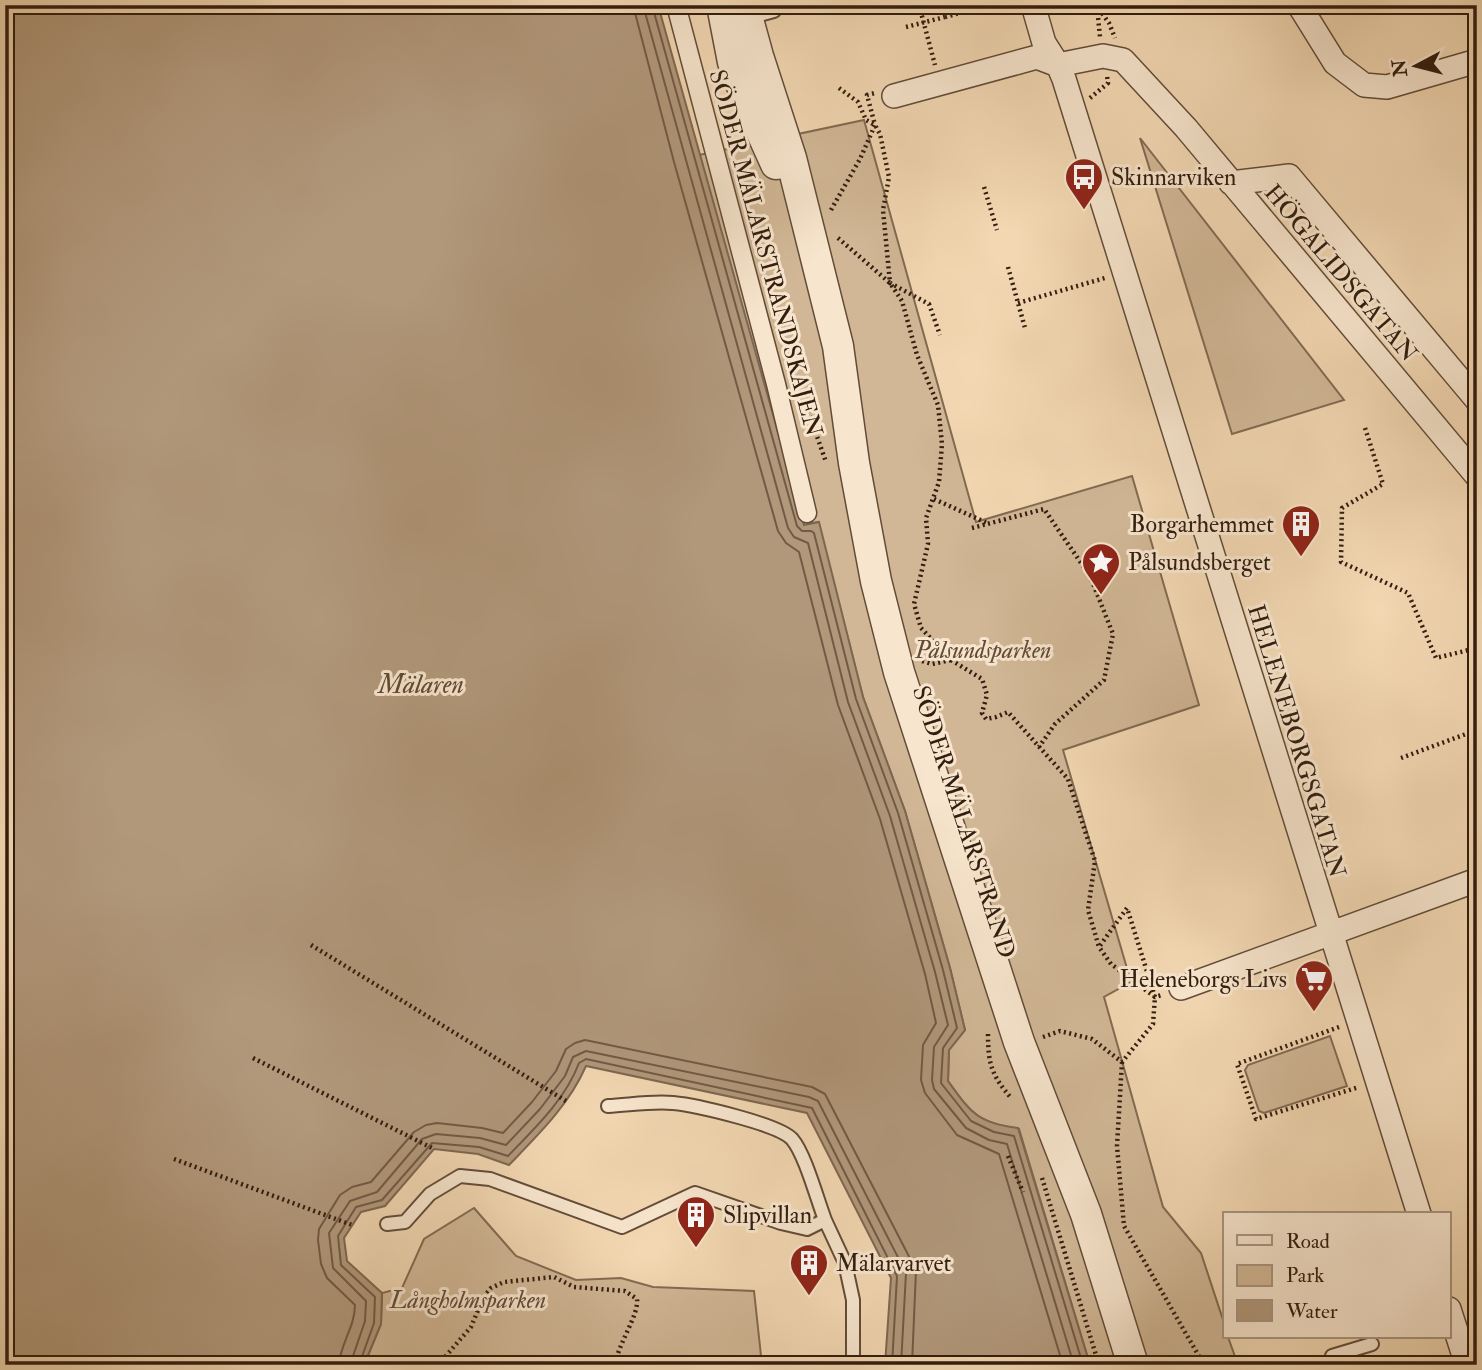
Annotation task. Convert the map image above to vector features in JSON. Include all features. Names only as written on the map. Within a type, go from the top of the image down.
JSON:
[{"type":"street","name":"SÖDER MÄLARSTRANDSKAJEN","points":[[676,5],[776,384],[807,513]]},
{"type":"street","name":"HELENEBORGSGATAN","points":[[1033,5],[1044,43],[1058,65],[1418,1212]]},
{"type":"street","points":[[1299,5],[1335,63],[1364,85],[1387,87],[1477,61]]},
{"type":"street","name":"SÖDER MÄLARSTRAND","points":[[743,13],[733,62],[748,102],[821,234],[854,463],[876,581],[899,672],[1019,1042],[1086,1214],[1133,1365]]},
{"type":"street","points":[[894,96],[1037,57],[1058,65],[1103,56],[1123,61]]},
{"type":"street","name":"HÖGALIDSGATAN","points":[[1123,61],[1186,128],[1477,476]]},
{"type":"street","points":[[1231,183],[1289,176],[1477,400]]},
{"type":"street","points":[[1181,988],[1477,880]]},
{"type":"street","points":[[1450,1316],[1467,1365]]},
{"type":"lane","points":[[608,1106],[670,1102],[693,1105],[752,1121],[788,1136],[798,1149],[825,1220],[845,1263],[853,1300],[853,1365]]},
{"type":"lane","points":[[387,1224],[405,1222],[430,1195],[460,1176],[490,1179],[622,1227],[695,1193],[807,1229],[825,1220]]},
{"type":"lane","points":[[1332,1356],[1372,1344]]},
{"type":"path","points":[[919,5],[939,83]]},
{"type":"path","points":[[906,27],[988,5]]},
{"type":"path","points":[[1096,5],[1109,23],[1123,61]]},
{"type":"path","points":[[839,88],[858,102],[866,120],[875,125],[880,134],[889,177],[883,210],[890,283],[902,300],[917,355],[938,405],[942,444],[939,482],[926,518],[928,544],[914,604],[921,628],[951,660],[982,679],[987,695],[982,713],[986,719],[1008,712],[1068,779],[1095,861],[1088,910],[1099,947],[1111,964],[1155,997],[1153,1024],[1122,1062],[1117,1146],[1124,1226],[1204,1365]]},
{"type":"path","points":[[842,192],[875,125]]},
{"type":"path","points":[[984,187],[997,230]]},
{"type":"path","points":[[821,234],[890,283],[929,304],[940,335]]},
{"type":"path","points":[[1008,267],[1026,328]]},
{"type":"path","points":[[1018,303],[1123,273]]},
{"type":"path","points":[[776,384],[807,408],[830,473]]},
{"type":"path","points":[[1365,428],[1383,484],[1342,508],[1341,562],[1408,593],[1436,659],[1477,648]]},
{"type":"path","points":[[934,499],[987,523]]},
{"type":"path","points":[[972,528],[1044,509],[1090,576],[1113,634],[1104,680],[1055,724],[1039,747]]},
{"type":"path","points":[[911,658],[932,664],[951,660]]},
{"type":"path","points":[[1401,758],[1477,730]]},
{"type":"path","points":[[1099,947],[1127,908],[1147,973]]},
{"type":"path","points":[[312,944],[566,1101]]},
{"type":"path","points":[[1357,1020],[1237,1063],[1256,1119],[1376,1081]]},
{"type":"path","points":[[1036,1040],[1060,1031],[1092,1039],[1122,1062]]},
{"type":"path","points":[[253,1058],[434,1149]]},
{"type":"path","points":[[1008,1156],[1023,1192]]},
{"type":"path","points":[[174,1160],[352,1225]]},
{"type":"path","points":[[1042,1178],[1100,1365]]},
{"type":"path","points":[[438,1365],[471,1327],[482,1298],[491,1288],[504,1282],[554,1277],[574,1287],[625,1291],[637,1299],[638,1309],[626,1329],[615,1365]]},
{"type":"green space","name":"Pålsundsparken","points":[[864,120],[976,522],[1132,476],[1199,705],[1063,750],[1131,982],[1104,997],[1163,1207],[1201,1253],[1223,1320],[1223,1338],[1228,1338],[1238,1365],[1090,1365],[1019,1129],[1005,1127],[977,1115],[948,1081],[949,1050],[965,1030],[950,968],[905,811],[863,697],[818,522],[804,525],[699,155]]},
{"type":"green space","points":[[1140,138],[1344,400],[1232,434]]},
{"type":"green space","points":[[1330,1036],[1347,1086],[1264,1113],[1259,1111],[1245,1070],[1248,1065]]},
{"type":"green space","name":"Långholmsparken","points":[[474,1208],[516,1256],[576,1280],[621,1278],[653,1287],[754,1291],[762,1365],[364,1365],[381,1324],[382,1293],[402,1288],[424,1239]]},
{"type":"water","name":"Mälaren","points":[[5,5],[658,5],[804,525],[819,522],[863,697],[905,811],[950,968],[965,1030],[949,1050],[948,1081],[976,1115],[993,1123],[1018,1128],[1090,1365],[885,1365],[891,1278],[807,1113],[586,1066],[562,1107],[509,1165],[478,1154],[434,1149],[385,1206],[361,1212],[344,1238],[347,1261],[382,1293],[381,1324],[364,1365],[5,1365]]},
{"type":"place","name":"Skinnarviken","points":[[1084,211]]},
{"type":"place","name":"Borgarhemmet","points":[[1301,558]]},
{"type":"place","name":"Pålsundsberget","points":[[1101,596]]},
{"type":"place","name":"Heleneborgs Livs","points":[[1314,1013]]},
{"type":"place","name":"Slipvillan","points":[[696,1249]]},
{"type":"place","name":"Mälarvarvet","points":[[809,1297]]}]
